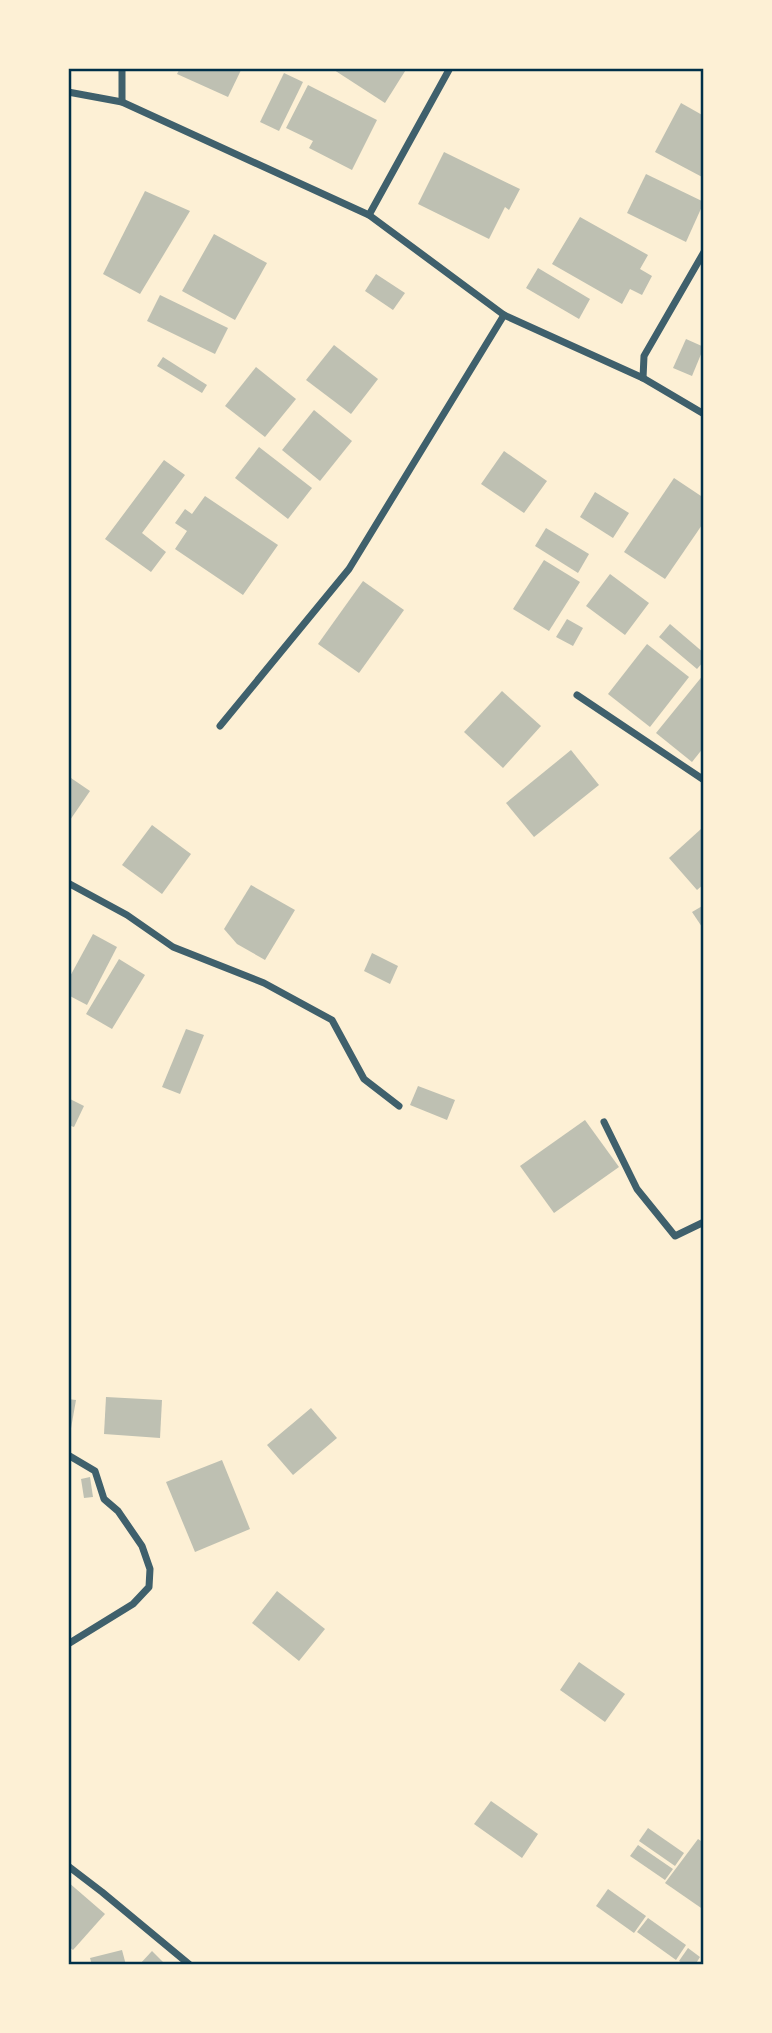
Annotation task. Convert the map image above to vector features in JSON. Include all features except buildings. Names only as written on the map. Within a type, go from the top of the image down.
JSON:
[{"type":"street","points":[[122,68],[122,102]]},
{"type":"street","points":[[369,215],[450,68]]},
{"type":"street","points":[[68,92],[122,102],[369,215],[504,315],[643,378],[704,414]]},
{"type":"street","points":[[643,378],[644,356],[704,252]]},
{"type":"street","points":[[219,726],[349,569],[504,315]]},
{"type":"street","points":[[577,695],[704,780]]},
{"type":"street","points":[[68,883],[127,915],[173,947],[264,983],[332,1020],[364,1079],[398,1106]]},
{"type":"street","points":[[604,1122],[637,1189],[675,1236],[704,1222]]},
{"type":"street","points":[[68,1455],[95,1471],[104,1499],[118,1511],[142,1546],[150,1569],[149,1587],[133,1604],[68,1644]]},
{"type":"street","points":[[68,1866],[190,1965]]}]
